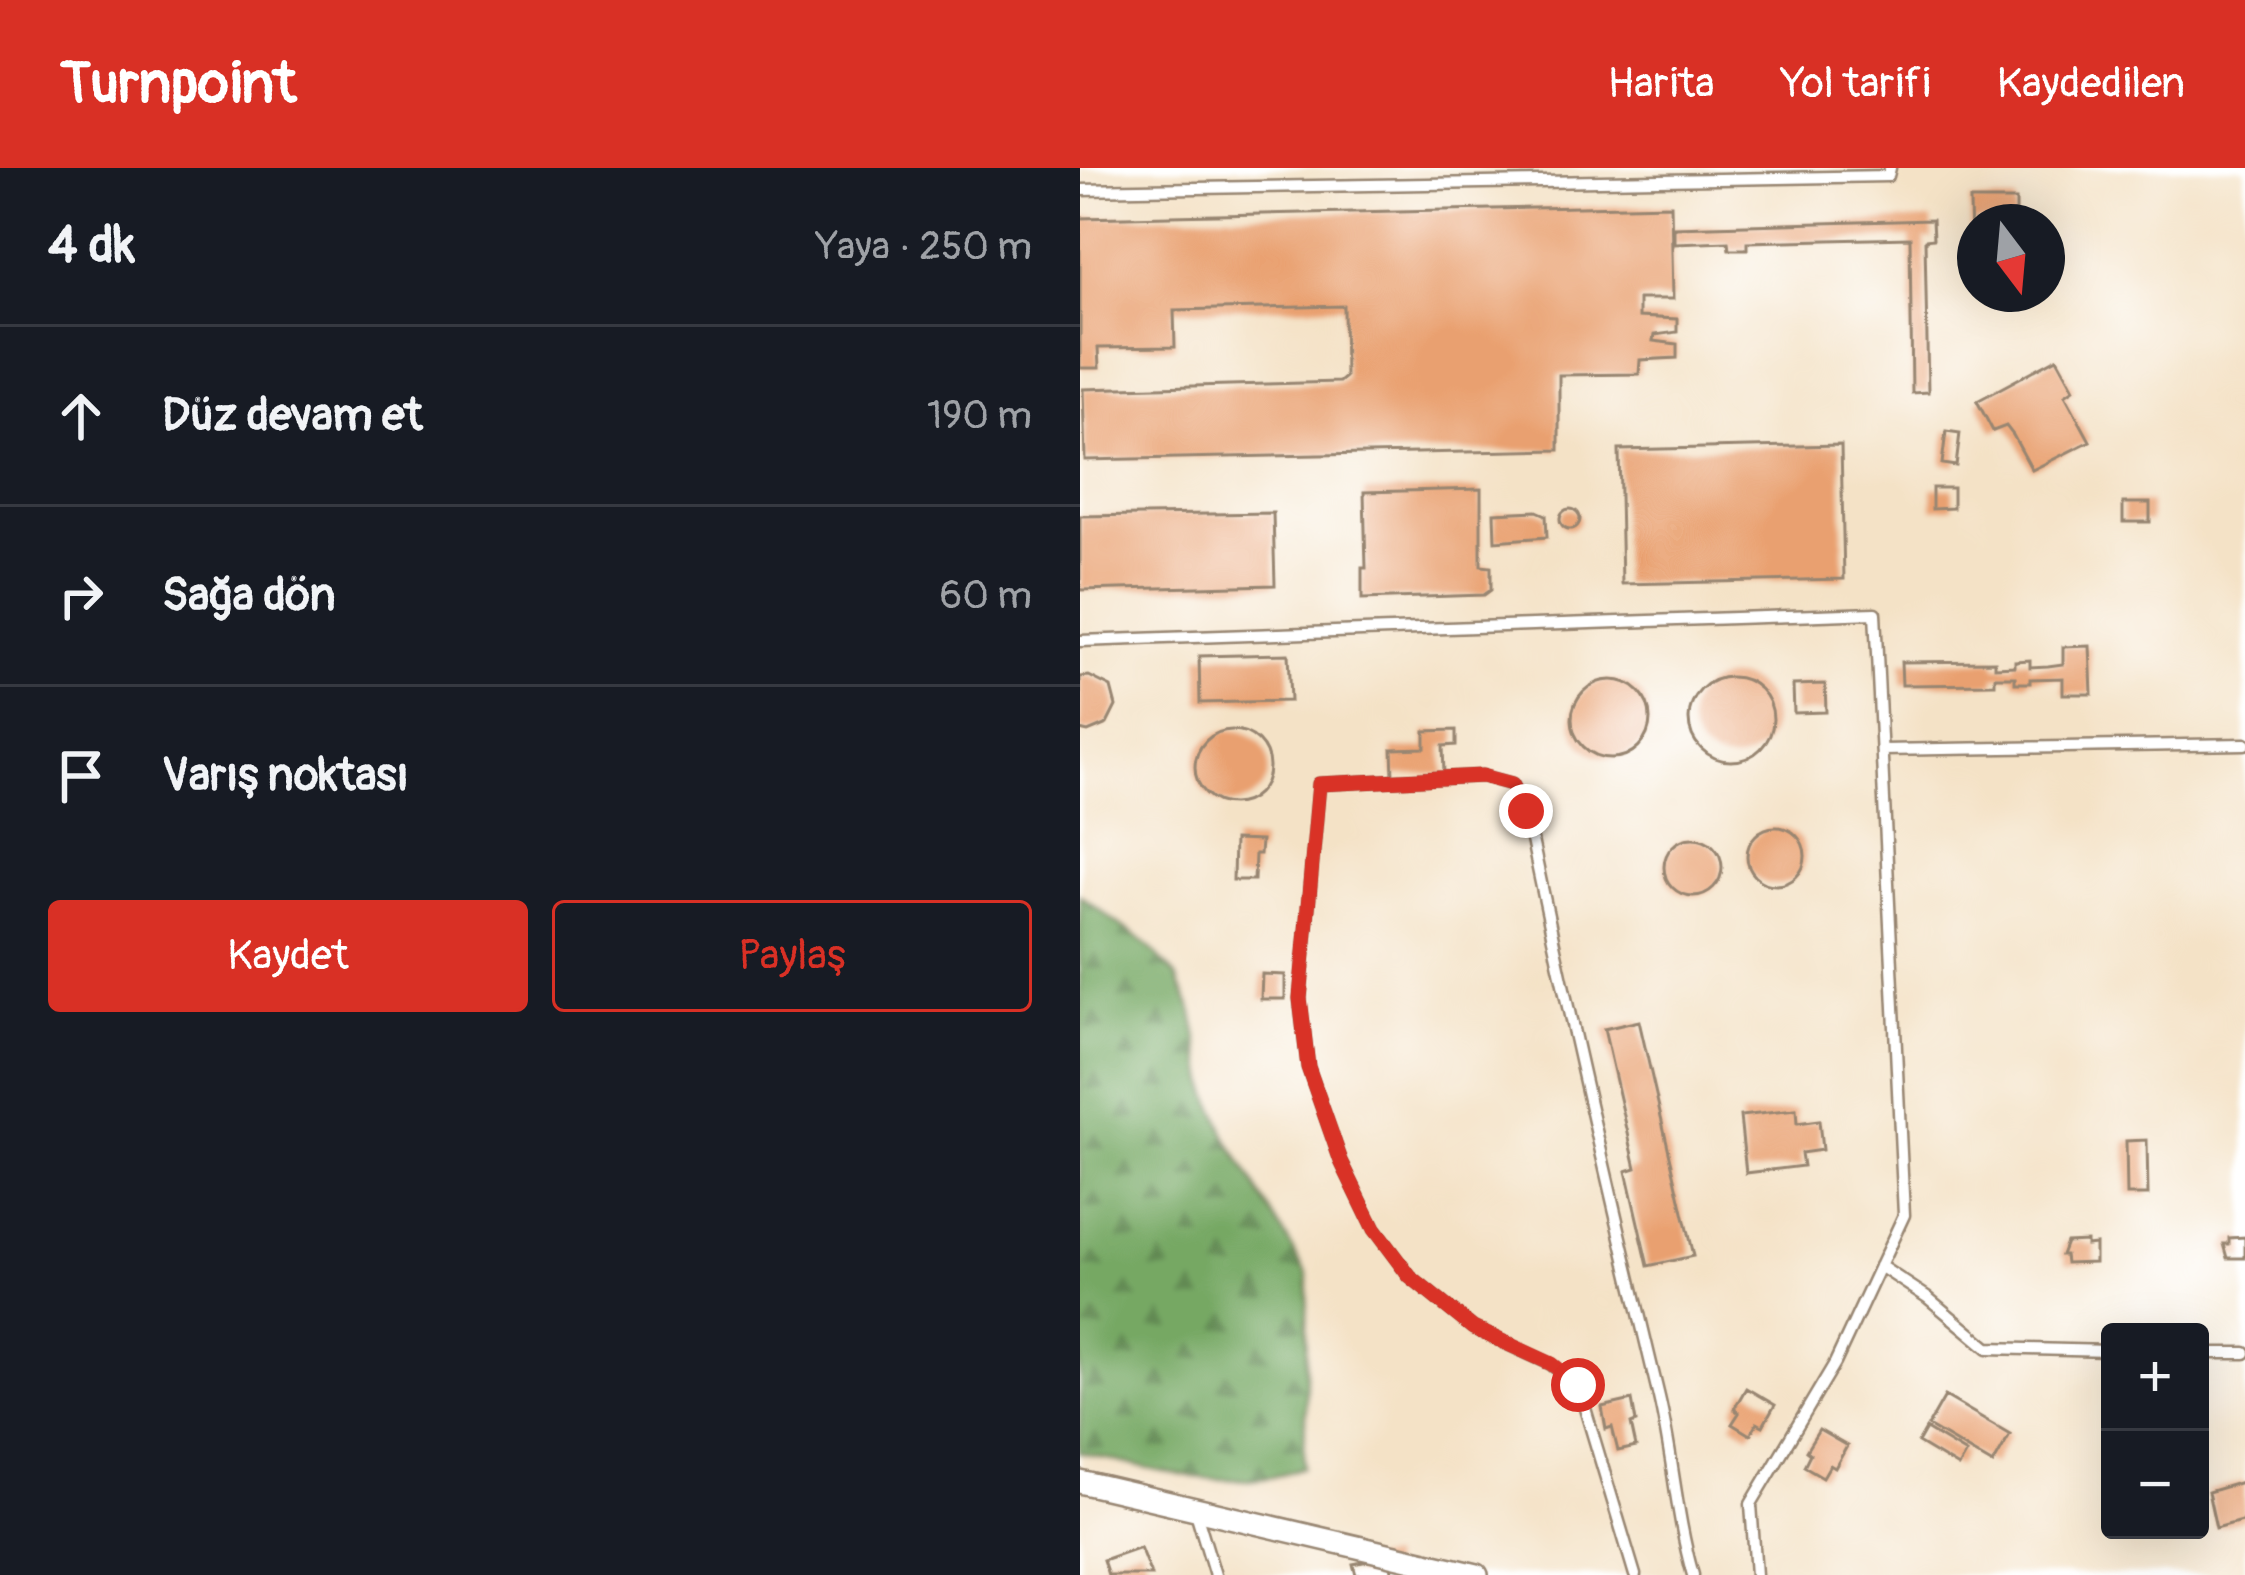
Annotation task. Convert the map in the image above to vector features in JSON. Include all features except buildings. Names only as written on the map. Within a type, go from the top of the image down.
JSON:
[{"type":"street","points":[[1080,1482],[1477,1575]]},
{"type":"lane","points":[[1080,190],[1888,176],[1890,168]]},
{"type":"lane","points":[[1080,640],[1875,613],[1904,1215],[1835,1364],[1751,1504],[1756,1575]]},
{"type":"lane","points":[[1882,750],[2245,745]]},
{"type":"lane","points":[[1635,1575],[1578,1385],[1552,1364],[1473,1328],[1410,1277],[1374,1229],[1341,1161],[1308,1067],[1300,998],[1319,784],[1482,776],[1512,784],[1526,811],[1567,1014],[1661,1407],[1682,1535],[1694,1575]]},
{"type":"lane","points":[[1880,1266],[1988,1348],[2101,1351]]},
{"type":"lane","points":[[2209,1353],[2245,1354]]},
{"type":"lane","points":[[1196,1509],[1215,1575]]},
{"type":"green space","points":[[1080,895],[1147,945],[1177,976],[1193,1013],[1208,1092],[1228,1140],[1308,1274],[1304,1467],[1277,1475],[1221,1479],[1163,1472],[1080,1452]]},
{"type":"route","points":[[1526,811],[1512,784],[1482,776],[1319,784],[1300,998],[1308,1067],[1341,1161],[1374,1229],[1410,1277],[1473,1328],[1552,1364],[1578,1385]]}]
